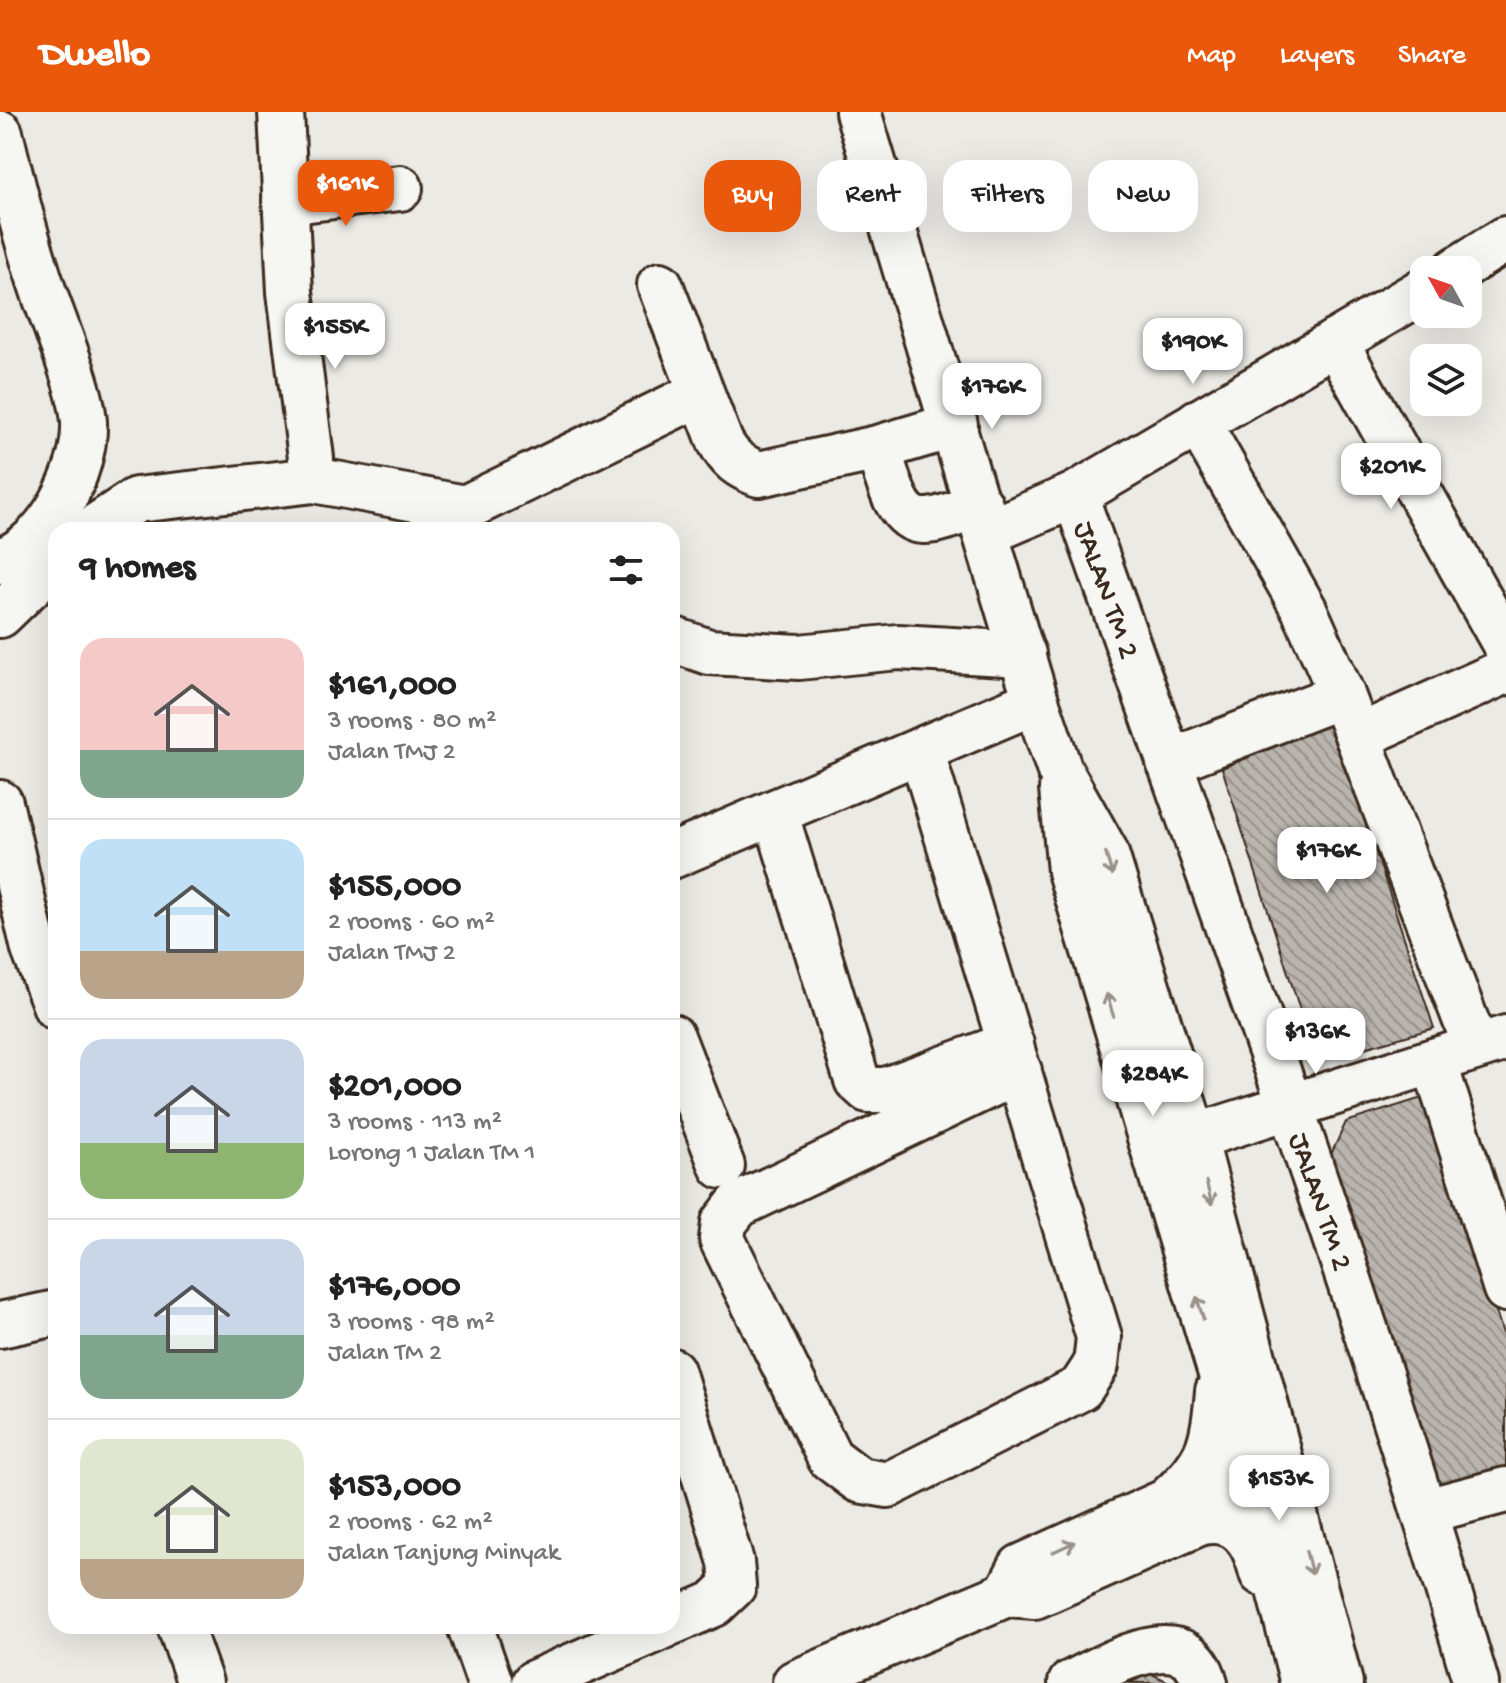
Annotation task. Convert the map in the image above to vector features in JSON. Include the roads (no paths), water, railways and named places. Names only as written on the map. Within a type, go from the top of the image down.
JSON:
[{"type":"street","points":[[281,112],[290,292],[311,458]]},
{"type":"street","points":[[858,112],[984,519],[1036,701],[1060,771],[1105,851],[1194,1137],[1267,1475],[1299,1667]]},
{"type":"street","points":[[0,133],[27,241],[84,422],[76,470],[55,517],[50,522]]},
{"type":"street","points":[[285,202],[400,188]]},
{"type":"street","points":[[1479,256],[1506,239]]},
{"type":"street","points":[[660,285],[726,454],[741,467],[759,474],[878,448],[955,425]]},
{"type":"street","points":[[878,448],[898,503],[914,519],[925,522],[984,519],[1075,495],[1410,298]]},
{"type":"street","points":[[1335,342],[1506,646]]},
{"type":"street","points":[[117,522],[314,480],[467,519],[701,393]]},
{"type":"street","points":[[1194,1137],[1491,1043],[1304,609],[1198,422]]},
{"type":"street","name":"JALAN TM 2","points":[[1075,495],[1290,1107],[1426,1511],[1476,1683]]},
{"type":"street","points":[[0,561],[14,556],[48,524]]},
{"type":"street","points":[[0,615],[48,569]]},
{"type":"street","points":[[680,642],[709,652],[799,657],[898,647],[1023,654]]},
{"type":"street","points":[[1358,737],[1506,671]]},
{"type":"street","points":[[1169,762],[1342,695]]},
{"type":"street","points":[[680,853],[1036,701]]},
{"type":"street","points":[[921,750],[1015,1057],[1099,1337],[1096,1365],[1081,1388],[888,1485],[859,1480],[830,1458],[722,1239],[724,1223],[738,1205],[1015,1057]]},
{"type":"street","points":[[1060,771],[1070,871],[1220,1372],[1267,1475],[1340,1683]]},
{"type":"street","points":[[0,803],[30,950],[48,989]]},
{"type":"street","points":[[775,812],[857,1080],[868,1090],[886,1090],[1015,1057]]},
{"type":"street","points":[[680,1058],[722,1166]]},
{"type":"street","points":[[1434,1061],[1506,1289]]},
{"type":"street","points":[[0,1325],[48,1315]]},
{"type":"street","points":[[1179,1511],[1213,1444],[1220,1372]]},
{"type":"street","points":[[680,1427],[684,1455],[731,1562],[733,1586],[714,1604],[680,1619]]},
{"type":"street","points":[[795,1683],[1007,1594],[1021,1567],[1179,1511],[1267,1475]]},
{"type":"street","points":[[1426,1511],[1506,1490]]},
{"type":"street","points":[[1179,1511],[1205,1520],[1228,1522],[1246,1534],[1258,1556],[1273,1622],[1299,1667]]},
{"type":"street","points":[[183,1634],[200,1683]]},
{"type":"street","points":[[473,1634],[490,1683]]},
{"type":"street","points":[[534,1683],[646,1634]]},
{"type":"street","points":[[1071,1683],[1149,1649],[1168,1647],[1195,1670]]}]
